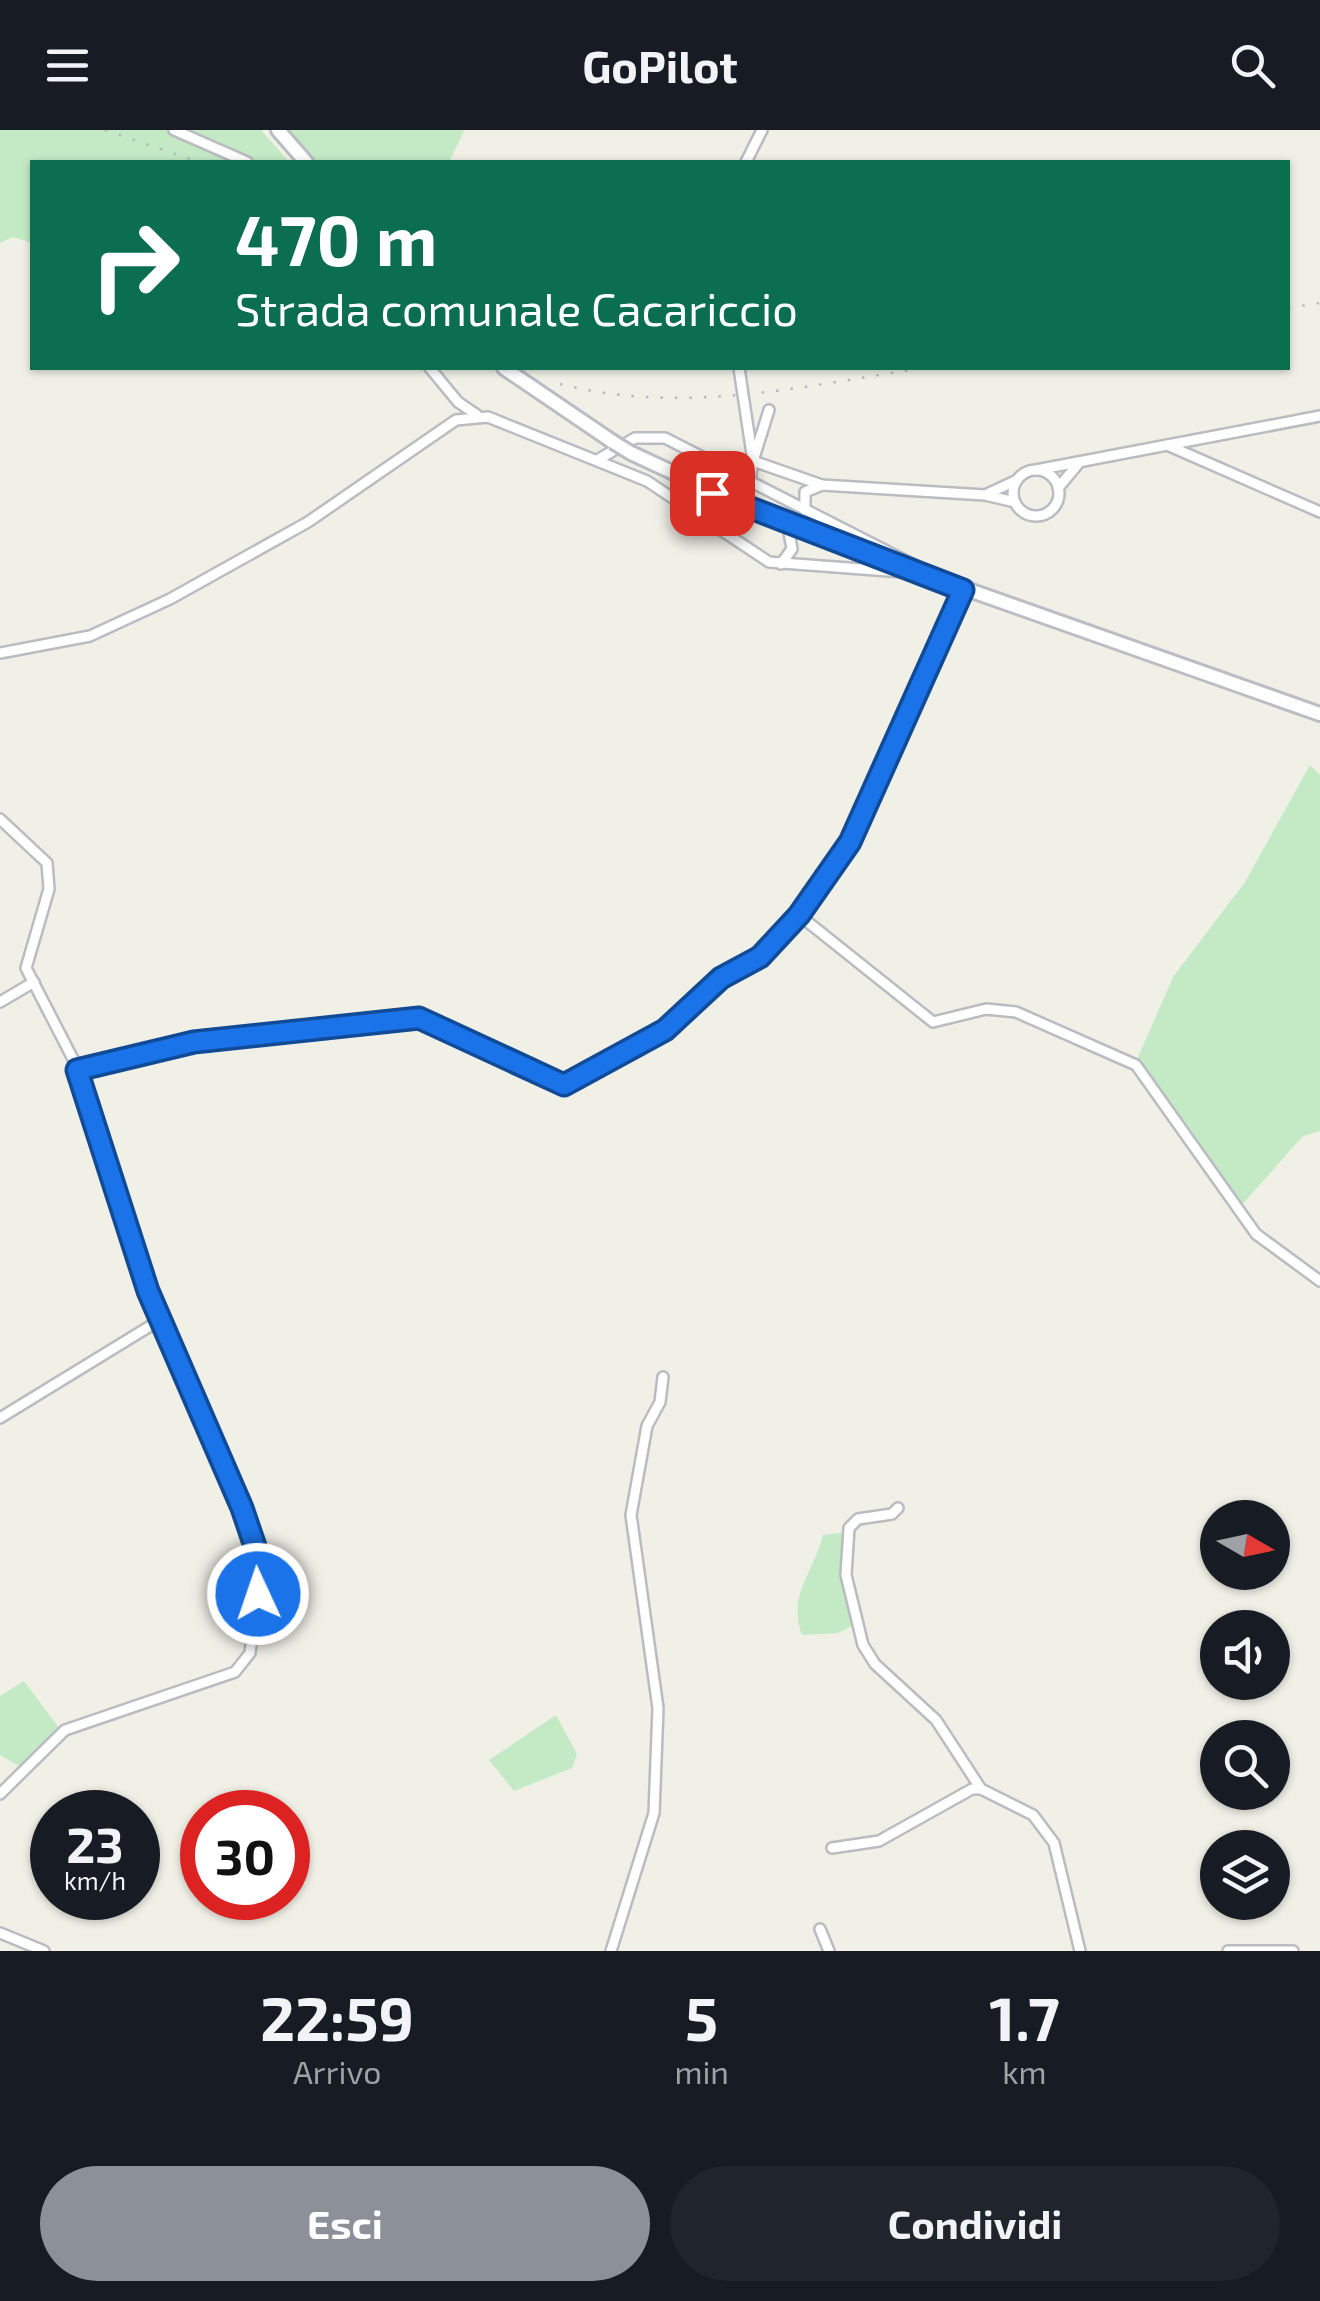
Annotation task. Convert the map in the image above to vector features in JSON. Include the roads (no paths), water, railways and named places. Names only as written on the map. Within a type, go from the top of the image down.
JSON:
[{"type":"main road","points":[[278,130],[304,160]]},
{"type":"main road","points":[[507,370],[631,454],[788,526],[1320,714]]},
{"type":"street","points":[[174,130],[242,160]]},
{"type":"street","points":[[747,160],[762,130]]},
{"type":"street","points":[[432,370],[458,402],[480,416],[648,481],[758,558],[781,564],[846,564],[915,573]]},
{"type":"street","points":[[740,370],[754,461]]},
{"type":"street","points":[[750,480],[769,410]]},
{"type":"street","points":[[0,653],[90,636],[170,600],[308,522],[456,420],[480,416]]},
{"type":"street","points":[[985,495],[1036,470],[1320,416]]},
{"type":"street","points":[[599,459],[647,434],[665,438],[938,580]]},
{"type":"street","points":[[1167,444],[1320,512]]},
{"type":"street","points":[[754,461],[822,485],[985,495],[1015,502],[1031,516],[1046,513],[1056,503],[1058,488],[1073,466],[1084,460]]},
{"type":"street","points":[[1036,470],[1050,476],[1058,488]]},
{"type":"street","points":[[1015,502],[1016,480]]},
{"type":"street","points":[[805,510],[805,492],[822,485]]},
{"type":"street","points":[[781,564],[792,549],[788,526]]},
{"type":"street","points":[[77,1070],[194,1042],[419,1018],[564,1085],[665,1030],[721,978],[760,957],[799,915],[850,842],[963,590]]},
{"type":"street","points":[[0,819],[47,863],[50,890],[26,968],[77,1070],[160,1320],[242,1508],[261,1564],[250,1654],[235,1672],[65,1730],[0,1794]]},
{"type":"street","points":[[799,915],[933,1022],[963,1018],[986,1009],[1016,1012],[1136,1065],[1256,1234],[1320,1281]]},
{"type":"street","points":[[0,1002],[34,982]]},
{"type":"street","points":[[0,1418],[160,1320]]},
{"type":"street","points":[[612,1951],[654,1813],[658,1708],[631,1515],[647,1426],[660,1402],[663,1376]]},
{"type":"street","points":[[898,1508],[892,1514],[858,1518],[849,1528],[846,1575],[852,1609],[875,1664],[936,1720],[981,1789]]},
{"type":"street","points":[[832,1848],[879,1841],[972,1789],[981,1789],[1034,1815],[1054,1843],[1080,1951]]},
{"type":"street","points":[[820,1929],[829,1951]]},
{"type":"street","points":[[0,1933],[44,1951]]},
{"type":"street","points":[[1228,1951],[1293,1951]]},
{"type":"railway","points":[[105,130],[193,160]]},
{"type":"railway","points":[[1290,308],[1320,303]]},
{"type":"railway","points":[[560,384],[606,393],[696,398],[786,390],[910,370]]}]
